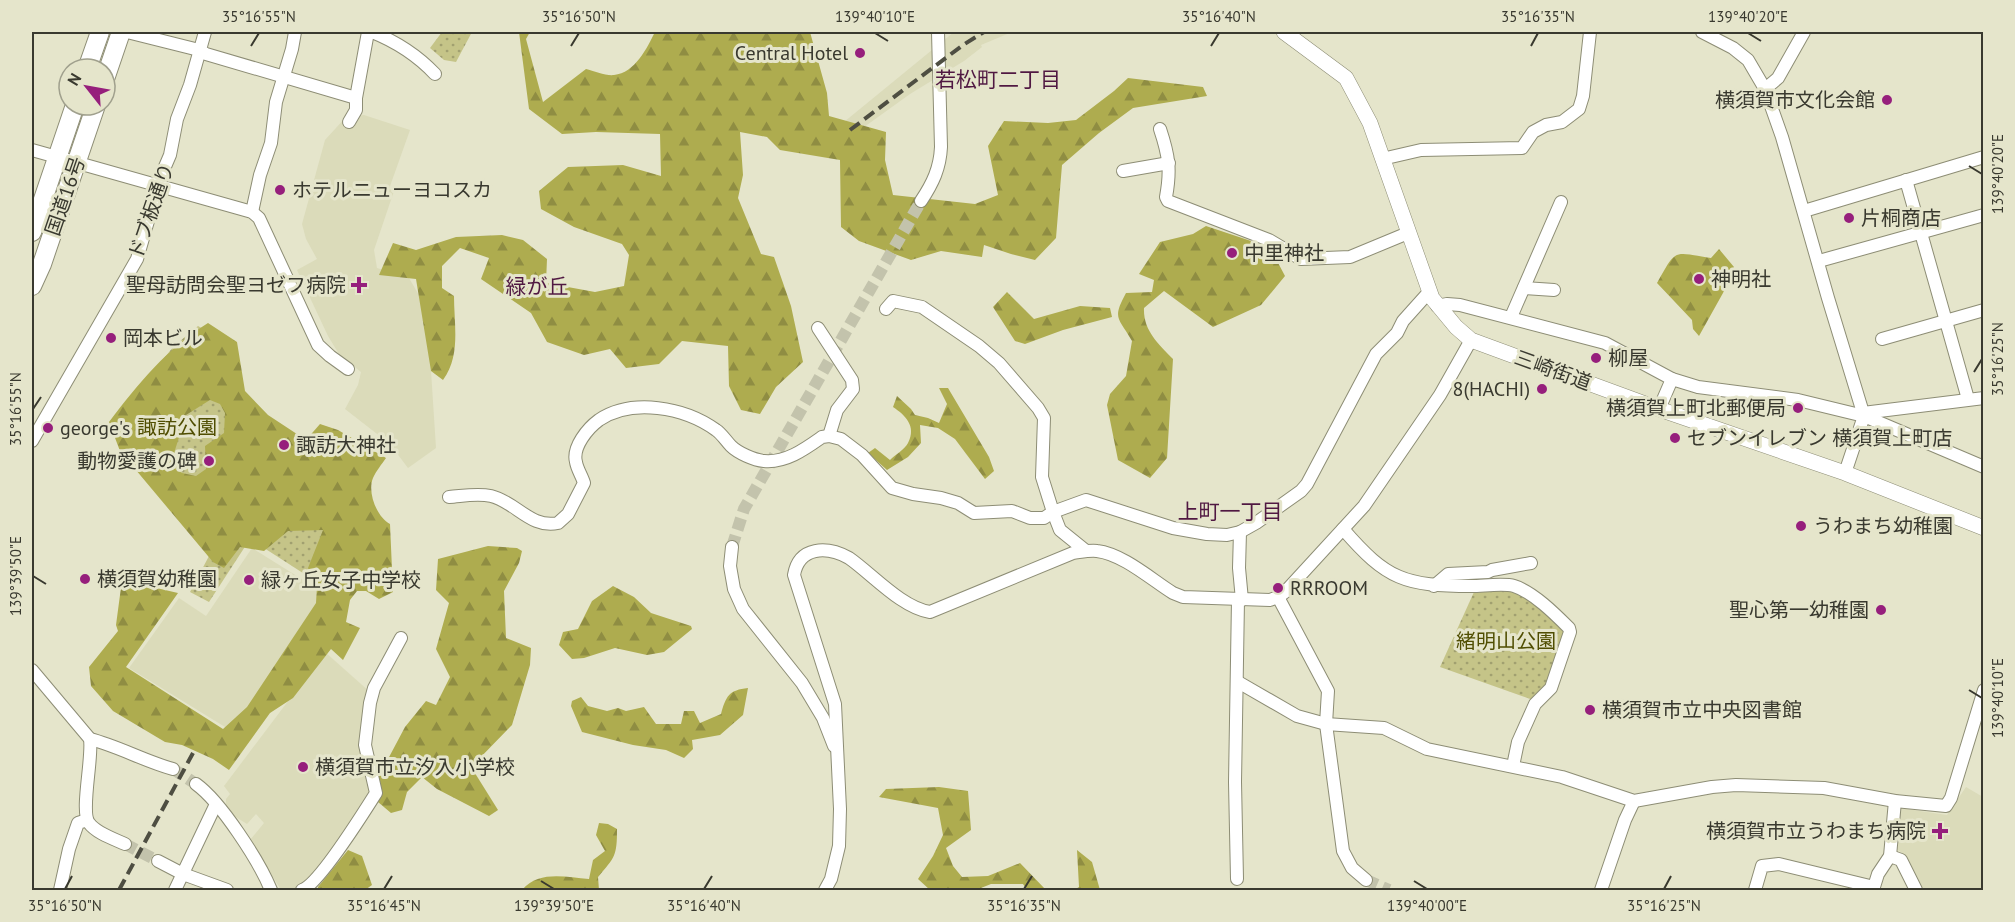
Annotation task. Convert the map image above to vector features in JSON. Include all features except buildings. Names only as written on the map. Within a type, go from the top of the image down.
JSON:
[{"type":"highway","points":[[91,57],[100,32]]},
{"type":"highway","points":[[112,57],[121,32]]},
{"type":"highway","name":"国道16号","points":[[32,232],[71,117]]},
{"type":"highway","name":"国道16号","points":[[32,286],[42,264],[92,117]]},
{"type":"main road","name":"三崎街道","points":[[1284,32],[1346,78],[1350,84],[1370,123],[1429,292],[1437,306],[1456,327],[1472,340],[1659,409],[1845,473],[1983,528]]},
{"type":"street","points":[[127,32],[199,50],[356,98]]},
{"type":"street","name":"ドブ板通り","points":[[32,441],[136,259],[170,155],[177,119],[190,85],[205,32]]},
{"type":"street","points":[[252,212],[270,143],[276,102],[295,32]]},
{"type":"street","points":[[349,122],[356,110],[356,98],[370,32],[395,41],[423,61],[435,74]]},
{"type":"street","points":[[921,201],[934,181],[940,164],[938,32]]},
{"type":"street","points":[[1382,159],[1421,150],[1522,148],[1533,132],[1546,125],[1562,122],[1579,109],[1583,96],[1590,32]]},
{"type":"street","points":[[1702,32],[1733,48],[1748,60],[1765,89],[1782,137],[1864,414],[1845,473]]},
{"type":"street","points":[[1765,89],[1778,78],[1804,32]]},
{"type":"street","points":[[1160,129],[1168,152],[1169,179],[1166,197],[1168,201],[1269,240],[1301,260],[1350,257],[1408,233]]},
{"type":"street","points":[[32,150],[252,212],[259,218],[318,345],[348,369]]},
{"type":"street","points":[[1804,211],[1983,157]]},
{"type":"street","points":[[1123,171],[1169,164]]},
{"type":"street","points":[[1906,180],[1968,399]]},
{"type":"street","points":[[1511,317],[1562,202]]},
{"type":"street","points":[[1819,261],[1983,215]]},
{"type":"street","points":[[1524,288],[1554,290]]},
{"type":"street","points":[[449,497],[491,496],[505,502],[539,524],[558,523],[568,514],[584,483],[575,454],[593,425],[610,412],[646,407],[702,422],[717,430],[737,451],[765,461],[783,460],[822,437],[841,439],[862,455],[892,488],[958,503],[974,513],[1012,511],[1030,518],[1044,518],[1053,512],[1086,500],[1173,528],[1227,535],[1240,532],[1256,523],[1301,491],[1307,484],[1376,354],[1397,333],[1403,321],[1429,292]]},
{"type":"street","points":[[886,309],[893,301],[922,307],[979,346],[999,363],[1038,408],[1044,418],[1042,477],[1053,512],[1060,530],[1086,551]]},
{"type":"street","points":[[1437,306],[1460,305],[1605,343],[1672,379],[1698,387],[1798,400],[1864,414],[1983,466]]},
{"type":"street","points":[[1882,339],[1983,310]]},
{"type":"street","points":[[818,328],[852,380],[853,389],[837,410],[829,436]]},
{"type":"street","points":[[825,891],[831,879],[839,846],[840,809],[835,704],[794,575],[795,566],[801,558],[818,550],[838,552],[856,563],[910,605],[930,612],[1073,553],[1086,551],[1113,555],[1183,597],[1270,600],[1284,592],[1343,529],[1380,484],[1440,395],[1472,340]]},
{"type":"street","points":[[1659,409],[1672,379]]},
{"type":"street","points":[[1864,414],[1983,398]]},
{"type":"street","points":[[1343,529],[1363,552],[1389,572],[1434,586],[1514,586],[1545,604],[1569,628],[1570,632],[1562,659],[1551,688],[1535,704],[1518,741],[1513,766]]},
{"type":"street","points":[[1237,879],[1235,782],[1240,532]]},
{"type":"street","points":[[732,547],[730,566],[734,589],[743,609],[802,682],[822,718],[838,755]]},
{"type":"street","points":[[1434,586],[1448,574],[1488,572],[1531,563]]},
{"type":"street","points":[[1278,597],[1328,691],[1326,724],[1343,851],[1352,868],[1365,880]]},
{"type":"street","points":[[302,891],[308,888],[328,863],[376,793],[365,745],[370,703],[374,688],[401,638]]},
{"type":"street","points":[[32,670],[90,739],[92,751],[85,809],[87,820],[96,829],[125,844]]},
{"type":"street","points":[[1238,682],[1297,716],[1326,724],[1384,728],[1427,749],[1562,777],[1634,801],[1736,785],[1824,788],[1894,801],[1946,806],[1951,798],[1983,690]]},
{"type":"street","points":[[90,739],[172,769]]},
{"type":"street","points":[[196,784],[206,791],[251,853],[271,891]]},
{"type":"street","points":[[1601,891],[1625,820],[1634,801]]},
{"type":"street","points":[[1755,891],[1762,866],[1779,864],[1874,889],[1878,874],[1890,856],[1894,801]]},
{"type":"street","points":[[175,891],[216,804]]},
{"type":"street","points":[[60,891],[69,849],[78,823],[87,820]]},
{"type":"street","points":[[1890,856],[1901,860],[1917,891]]},
{"type":"street","points":[[158,861],[183,874],[227,891]]},
{"type":"shaded area","points":[[954,32],[1012,32],[981,45],[982,47],[964,61],[910,94],[853,135],[844,122]]},
{"type":"shaded area","name":"聖母訪問会聖ヨゼフ病院","points":[[364,115],[410,130],[389,189],[394,191],[374,250],[377,268],[409,278],[427,309],[436,448],[408,468],[390,444],[345,409],[358,385],[361,372],[339,354],[297,270],[317,259],[306,239],[302,224],[325,140],[346,117]]},
{"type":"shaded area","points":[[252,548],[340,603],[243,738],[129,668],[179,598],[206,616]]},
{"type":"shaded area","name":"横須賀市立汐入小学校","points":[[325,652],[370,692],[363,748],[375,798],[307,885],[291,890],[281,890],[250,840],[264,823],[256,814],[247,824],[226,811],[226,799],[230,794],[224,786]]},
{"type":"shaded area","name":"横須賀市立うわまち病院","points":[[1966,787],[1983,797],[1983,890],[1921,890],[1902,853],[1895,848],[1900,808],[1947,815]]},
{"type":"green space","points":[[442,32],[472,32],[456,62],[444,60],[430,48]]},
{"type":"green space","points":[[519,32],[530,32],[526,39],[543,102],[586,69],[611,75],[628,70],[639,59],[655,32],[810,32],[827,93],[829,116],[886,132],[885,160],[893,195],[975,204],[998,195],[988,146],[1004,121],[1048,123],[1076,120],[1128,78],[1203,87],[1207,96],[1133,108],[1062,165],[1056,238],[1035,260],[984,245],[982,257],[941,251],[911,260],[859,241],[841,227],[840,160],[780,150],[767,137],[740,132],[743,175],[738,198],[761,254],[774,257],[791,306],[803,362],[776,387],[760,414],[741,410],[729,386],[728,346],[682,341],[659,364],[626,368],[610,349],[584,355],[547,342],[531,313],[481,279],[489,258],[460,248],[442,266],[442,288],[454,296],[455,340],[452,360],[443,380],[431,371],[416,279],[379,275],[393,243],[416,250],[456,237],[502,235],[523,240],[547,259],[546,283],[595,292],[624,286],[629,255],[622,244],[574,227],[541,209],[539,191],[568,167],[623,165],[661,176],[660,134],[596,132],[562,134],[529,109]]},
{"type":"green space","points":[[1206,226],[1257,243],[1276,259],[1285,276],[1261,305],[1213,327],[1164,291],[1144,308],[1149,330],[1173,359],[1167,458],[1150,478],[1118,460],[1107,405],[1110,394],[1126,376],[1132,341],[1118,318],[1119,308],[1126,293],[1152,292],[1154,280],[1139,274],[1160,242],[1193,234]]},
{"type":"green space","name":"神明社","points":[[1719,249],[1734,267],[1723,293],[1699,336],[1693,329],[1692,320],[1657,283],[1668,263],[1677,255],[1689,254],[1711,258]]},
{"type":"green space","points":[[1007,292],[1034,319],[1080,306],[1110,308],[1112,317],[1063,330],[1025,344],[1015,341],[993,307]]},
{"type":"green space","points":[[208,323],[237,342],[245,391],[268,415],[306,440],[320,424],[338,430],[386,458],[373,478],[371,491],[377,510],[390,524],[393,592],[379,599],[366,591],[357,591],[350,600],[346,622],[360,628],[343,660],[331,649],[293,698],[270,713],[229,770],[213,759],[182,745],[165,742],[113,711],[91,686],[89,667],[118,631],[116,625],[122,580],[178,593],[126,667],[223,729],[247,707],[316,603],[317,586],[308,568],[323,530],[288,531],[264,551],[240,547],[224,568],[213,562],[120,451],[109,422],[166,355]],"holes":[[[210,400],[220,404],[225,413],[224,433],[205,446],[206,469],[196,476],[182,473],[170,466],[186,415]]]},
{"type":"green space","name":"諏訪公園","points":[[198,326],[229,344],[231,459],[337,433],[337,595],[250,539],[209,602],[190,592],[209,556],[109,428],[173,347]]},
{"type":"green space","points":[[939,388],[948,388],[989,457],[994,471],[985,479],[955,439],[938,428],[920,425],[921,443],[908,457],[887,470],[868,453],[875,448],[890,460],[908,443],[910,426],[905,417],[893,407],[897,396],[915,415],[939,423],[947,404]]},
{"type":"green space","points":[[488,546],[517,548],[522,551],[519,563],[504,591],[506,638],[531,648],[530,665],[512,725],[476,762],[473,770],[498,810],[489,816],[437,789],[422,777],[407,792],[402,810],[391,813],[378,802],[379,776],[405,727],[426,701],[436,705],[450,677],[436,649],[449,603],[436,590],[438,559]]},
{"type":"green space","points":[[613,586],[634,597],[651,613],[691,626],[692,629],[664,652],[647,655],[615,648],[584,658],[572,659],[559,645],[563,632],[578,629],[592,601]]},
{"type":"green space","name":"緒明山公園","points":[[1504,590],[1524,596],[1562,627],[1564,635],[1546,685],[1533,700],[1440,667],[1474,592]]},
{"type":"green space","points":[[748,688],[743,715],[720,735],[692,740],[693,749],[684,758],[666,750],[633,745],[582,732],[571,706],[572,701],[581,697],[588,706],[607,711],[618,708],[626,711],[644,707],[656,724],[681,724],[684,711],[694,711],[700,723],[721,714],[732,692]]},
{"type":"green space","points":[[939,787],[968,791],[971,830],[946,848],[953,866],[962,877],[988,876],[1020,863],[1046,890],[1027,890],[1023,884],[991,884],[976,890],[930,890],[918,879],[943,835],[938,808],[879,797],[886,789]]},
{"type":"green space","points":[[599,823],[608,824],[617,829],[615,851],[598,877],[599,890],[522,890],[544,877],[589,879],[593,860],[605,851],[596,835]]},
{"type":"green space","points":[[348,850],[362,856],[372,885],[365,890],[318,890],[318,887]]},
{"type":"green space","points":[[1077,850],[1092,862],[1100,890],[1074,890],[1079,887]]},
{"type":"tunnel","points":[[732,547],[744,509],[921,201]]},
{"type":"tunnel","points":[[173,769],[196,784]]},
{"type":"tunnel","points":[[125,844],[158,861]]},
{"type":"tunnel","points":[[1366,880],[1389,890]]},
{"type":"railway","points":[[850,130],[963,45],[984,32]]},
{"type":"railway","points":[[119,890],[193,753]]},
{"type":"place","name":"Central Hotel","points":[[860,53]]},
{"type":"place","name":"横須賀市文化会館","points":[[1887,100]]},
{"type":"place","name":"ホテルニューヨコスカ","points":[[280,190]]},
{"type":"place","name":"片桐商店","points":[[1849,218]]},
{"type":"place","name":"中里神社","points":[[1232,253]]},
{"type":"place","name":"神明社","points":[[1699,279]]},
{"type":"place","name":"聖母訪問会聖ヨゼフ病院","points":[[359,285]]},
{"type":"place","name":"岡本ビル","points":[[111,338]]},
{"type":"place","name":"柳屋","points":[[1596,358]]},
{"type":"place","name":"8(HACHI)","points":[[1542,389]]},
{"type":"place","name":"横須賀上町北郵便局","points":[[1798,408]]},
{"type":"place","name":"george's","points":[[48,428]]},
{"type":"place","name":"セブンイレブン 横須賀上町店","points":[[1675,438]]},
{"type":"place","name":"諏訪大神社","points":[[284,445]]},
{"type":"place","name":"動物愛護の碑","points":[[209,461]]},
{"type":"place","name":"うわまち幼稚園","points":[[1801,526]]},
{"type":"place","name":"横須賀幼稚園","points":[[85,579]]},
{"type":"place","name":"緑ヶ丘女子中学校","points":[[249,580]]},
{"type":"place","name":"RRROOM","points":[[1278,588]]},
{"type":"place","name":"聖心第一幼稚園","points":[[1881,610]]},
{"type":"place","name":"横須賀市立中央図書館","points":[[1590,710]]},
{"type":"place","name":"横須賀市立汐入小学校","points":[[303,767]]},
{"type":"place","name":"横須賀市立うわまち病院","points":[[1940,831]]},
{"type":"district","name":"若松町二丁目","points":[[998,80]]},
{"type":"district","name":"緑が丘","points":[[537,287]]},
{"type":"district","name":"上町一丁目","points":[[1230,512]]}]
